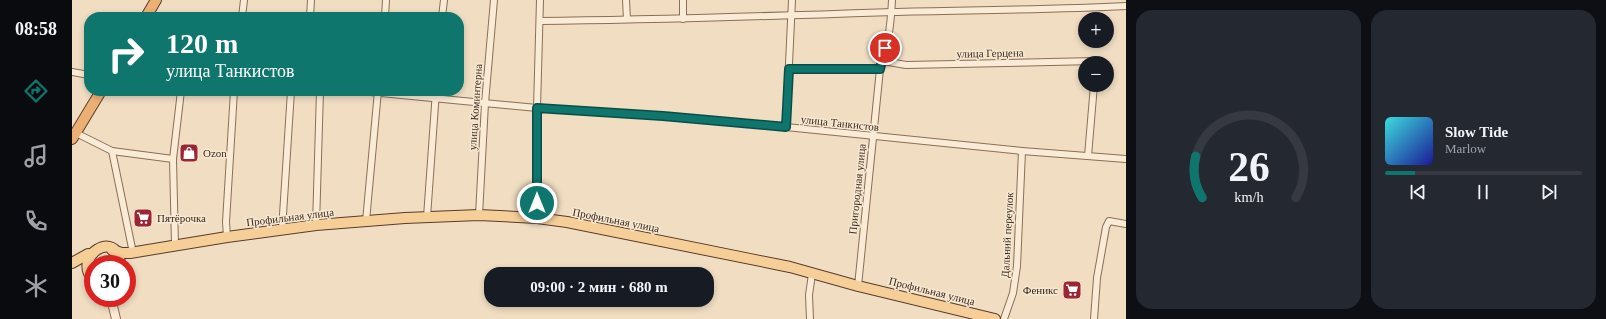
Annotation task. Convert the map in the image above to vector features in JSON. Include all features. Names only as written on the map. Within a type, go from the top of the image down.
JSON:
[{"type":"highway","points":[[149,12],[156,0]]},
{"type":"highway","points":[[74,136],[98,96]]},
{"type":"main road","name":"Профильная улица","points":[[88,254],[94,248],[99,246],[122,253],[131,253],[227,237],[366,221],[479,215],[537,218],[582,225],[790,267],[858,286],[995,319]]},
{"type":"main road","points":[[112,250],[116,255]]},
{"type":"main road","points":[[128,255],[131,253]]},
{"type":"main road","points":[[72,264],[88,254]]},
{"type":"main road","points":[[72,264],[84,271]]},
{"type":"street","points":[[243,12],[244,0]]},
{"type":"street","points":[[310,12],[311,0]]},
{"type":"street","points":[[385,12],[386,0]]},
{"type":"street","points":[[443,12],[444,0]]},
{"type":"street","name":"улица Коминтерна","points":[[479,215],[485,103],[494,0]]},
{"type":"street","points":[[537,218],[537,108],[540,0]]},
{"type":"street","points":[[626,0],[627,19]]},
{"type":"street","points":[[683,0],[683,18]]},
{"type":"street","points":[[786,127],[792,0]]},
{"type":"street","name":"Пригородная улица","points":[[858,286],[880,69],[892,12],[892,0]]},
{"type":"street","points":[[540,21],[791,16],[892,12],[1047,10],[1126,6]]},
{"type":"street","name":"улица Герцена","points":[[883,60],[906,65],[1078,61]]},
{"type":"street","points":[[789,69],[880,69]]},
{"type":"street","points":[[72,72],[84,74]]},
{"type":"street","points":[[1088,156],[1093,92]]},
{"type":"street","points":[[174,246],[173,159],[179,96]]},
{"type":"street","points":[[227,237],[226,222],[234,96]]},
{"type":"street","points":[[282,230],[290,96]]},
{"type":"street","points":[[316,226],[320,96]]},
{"type":"street","points":[[366,221],[378,96]]},
{"type":"street","points":[[427,217],[435,96]]},
{"type":"street","name":"улица Танкистов","points":[[446,96],[485,103],[537,108],[663,116],[1022,151],[1126,158]]},
{"type":"street","points":[[74,136],[112,150],[173,159]]},
{"type":"street","points":[[112,150],[131,253]]},
{"type":"street","name":"Дальний переулок","points":[[1004,319],[1013,292],[1017,266],[1022,151]]},
{"type":"street","points":[[1094,319],[1097,278],[1106,227],[1110,221],[1126,224]]},
{"type":"street","points":[[810,319],[809,295],[812,274]]},
{"type":"street","points":[[113,307],[116,319]]},
{"type":"place","name":"Ozon","points":[[189,153]]},
{"type":"place","name":"Пятёрочка","points":[[143,218]]},
{"type":"place","name":"Феникс","points":[[1072,290]]},
{"type":"route","points":[[537,203],[537,108],[663,116],[786,127],[789,69],[880,69],[885,48]]}]
